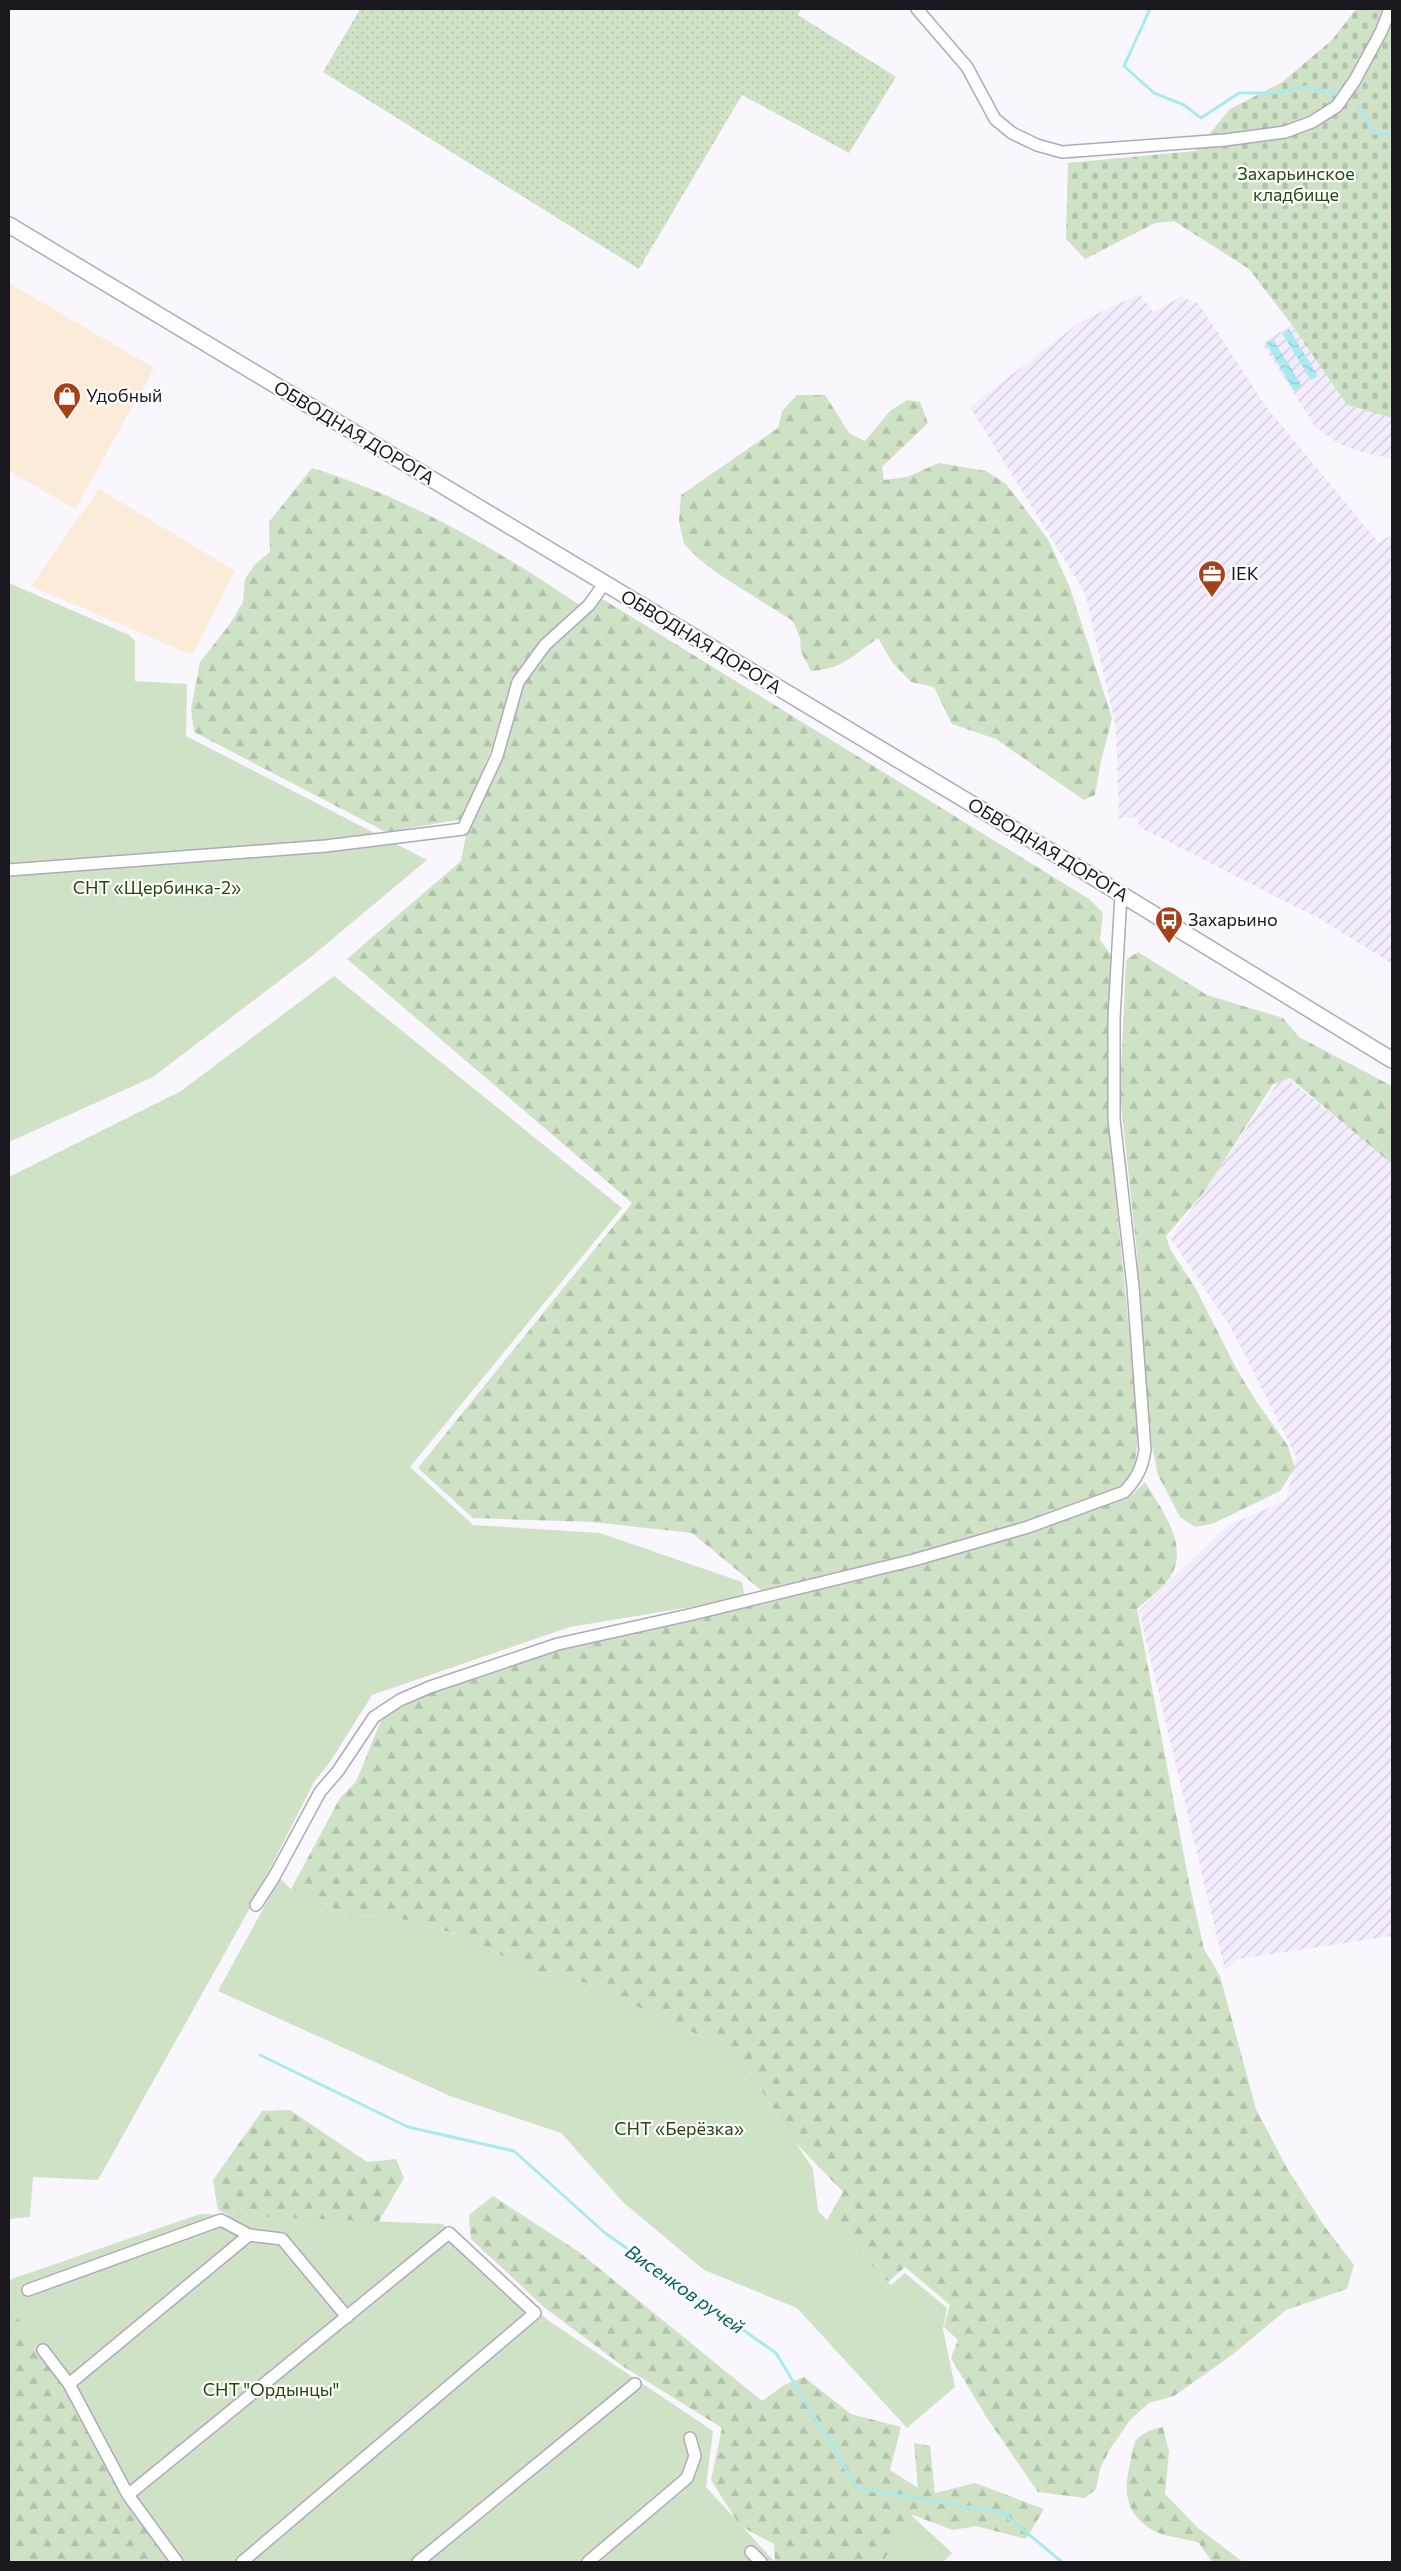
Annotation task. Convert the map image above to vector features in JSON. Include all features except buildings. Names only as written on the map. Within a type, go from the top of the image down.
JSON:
[{"type":"main road","name":"ОБВОДНАЯ ДОРОГА","points":[[9,225],[1121,894],[1392,1060]]},
{"type":"street","points":[[917,9],[967,66],[995,119],[1012,134],[1037,146],[1062,152],[1225,140],[1285,132],[1312,122],[1337,106],[1355,80],[1381,32],[1390,9]]},
{"type":"street","points":[[9,870],[318,847],[463,829],[497,756],[518,682],[545,645],[589,605],[604,584]]},
{"type":"street","points":[[256,1905],[274,1877],[320,1792],[338,1771],[374,1717],[400,1700],[430,1687],[558,1644],[806,1588],[914,1560],[1028,1527],[1124,1492],[1136,1480],[1142,1467],[1145,1450],[1133,1287],[1114,1118],[1114,1018],[1121,894]]},
{"type":"street","points":[[28,2290],[221,2220],[249,2235],[282,2239],[346,2317]]},
{"type":"street","points":[[128,2495],[449,2234],[535,2314],[242,2562]]},
{"type":"street","points":[[68,2384],[249,2235]]},
{"type":"street","points":[[43,2350],[68,2384],[128,2495],[177,2562]]},
{"type":"street","points":[[418,2562],[635,2384]]},
{"type":"street","points":[[588,2562],[687,2478],[695,2456],[690,2438]]},
{"type":"street","points":[[751,2552],[761,2562]]},
{"type":"shaded area","name":"Удобный","points":[[9,283],[154,368],[75,509],[9,471]]},
{"type":"shaded area","points":[[1140,294],[1153,312],[1181,297],[1199,304],[1266,407],[1378,542],[1392,535],[1392,964],[1324,921],[1139,827],[1137,817],[1119,818],[1116,727],[1085,593],[970,407],[1083,320]]},
{"type":"shaded area","points":[[1292,325],[1347,405],[1392,418],[1392,459],[1358,451],[1338,443],[1315,427],[1262,343]]},
{"type":"shaded area","points":[[99,489],[235,571],[192,655],[31,586]]},
{"type":"shaded area","points":[[1283,1075],[1392,1162],[1392,1936],[1238,1959],[1225,1970],[1139,1611],[1227,1526],[1286,1500],[1296,1456],[1230,1326],[1171,1239]]},
{"type":"green space","points":[[360,9],[801,9],[798,15],[896,77],[849,153],[742,95],[639,269],[323,72]]},
{"type":"green space","name":"Захарьинское кладбище","points":[[1356,9],[1392,9],[1392,418],[1347,405],[1292,325],[1249,269],[1174,221],[1155,223],[1085,259],[1066,239],[1068,163],[1195,151],[1230,109],[1281,83],[1332,40]]},
{"type":"green space","points":[[797,395],[825,395],[849,433],[865,441],[890,411],[907,400],[920,402],[928,423],[882,467],[884,480],[907,477],[939,463],[986,471],[1006,484],[1048,539],[1070,588],[1112,718],[1095,795],[1084,800],[996,739],[952,724],[934,687],[911,682],[893,663],[878,638],[840,664],[822,670],[811,671],[801,652],[800,638],[793,621],[723,577],[700,560],[684,544],[679,521],[681,495],[778,428],[782,411]]},
{"type":"green space","points":[[312,468],[348,480],[418,510],[485,545],[581,606],[542,641],[504,718],[463,819],[386,832],[194,732],[191,709],[200,662],[230,624],[243,602],[245,579],[255,564],[270,552],[269,522]]},
{"type":"green space","name":"СНТ «Щербинка-2»","points":[[9,583],[129,635],[135,641],[135,681],[187,684],[186,736],[427,860],[312,956],[153,1077],[9,1142]]},
{"type":"green space","points":[[601,598],[1089,899],[1103,913],[1100,940],[1111,955],[1107,1110],[1139,1428],[1135,1464],[1129,1476],[1118,1489],[1023,1523],[905,1558],[761,1590],[692,1533],[592,1522],[473,1518],[418,1468],[632,1203],[347,959],[461,861],[466,835],[504,756],[520,694],[527,678],[552,644]]},
{"type":"green space","points":[[1138,952],[1207,995],[1283,1018],[1299,1037],[1392,1086],[1392,1164],[1290,1078],[1273,1084],[1204,1192],[1166,1236],[1170,1249],[1196,1289],[1236,1368],[1256,1401],[1288,1446],[1295,1468],[1280,1491],[1212,1524],[1195,1527],[1180,1517],[1158,1475],[1147,1422],[1137,1253],[1120,1095],[1126,960]]},
{"type":"green space","points":[[334,976],[622,1208],[410,1467],[473,1525],[600,1533],[742,1582],[745,1598],[570,1627],[372,1695],[330,1762],[314,1782],[250,1908],[98,2180],[33,2177],[30,2217],[9,2219],[9,1177],[181,1091]]},
{"type":"green space","points":[[1145,1482],[1172,1529],[1177,1554],[1175,1567],[1169,1579],[1137,1609],[1189,1882],[1204,1949],[1220,1976],[1256,2109],[1288,2170],[1325,2227],[1354,2265],[1347,2289],[1286,2310],[1232,2355],[1174,2396],[1149,2403],[1131,2419],[1110,2449],[1100,2469],[1096,2489],[1085,2498],[1038,2492],[987,2418],[951,2358],[958,2340],[944,2327],[950,2305],[905,2267],[888,2282],[826,2222],[843,2192],[796,2143],[746,2067],[711,2041],[586,1983],[540,1974],[459,1935],[387,1915],[351,1916],[291,1889],[340,1798],[356,1782],[382,1718],[409,1699],[546,1652],[861,1580],[1023,1535],[1133,1494]]},
{"type":"green space","name":"СНТ «Берёзка»","points":[[280,1878],[291,1889],[351,1916],[387,1915],[459,1935],[540,1974],[586,1983],[711,2041],[746,2067],[813,2169],[818,2211],[891,2285],[905,2273],[947,2308],[943,2329],[955,2387],[907,2428],[797,2308],[704,2270],[623,2202],[561,2133],[450,2096],[218,1991]]},
{"type":"green space","points":[[290,2110],[367,2162],[396,2159],[404,2178],[372,2233],[249,2224],[218,2210],[213,2180],[262,2111]]},
{"type":"green space","points":[[493,2196],[579,2252],[762,2401],[784,2385],[804,2377],[851,2414],[901,2427],[890,2470],[918,2488],[914,2443],[930,2446],[935,2493],[975,2483],[1044,2509],[1026,2539],[976,2526],[953,2530],[910,2514],[894,2562],[775,2562],[774,2544],[740,2526],[711,2480],[722,2428],[624,2367],[545,2308],[471,2239],[469,2215]]},
{"type":"green space","name":"СНТ \"Ордынцы\"","points":[[200,2214],[443,2224],[549,2321],[713,2431],[706,2487],[775,2562],[177,2562],[9,2304],[9,2280]]},
{"type":"green space","points":[[9,2304],[177,2562],[9,2562]]},
{"type":"green space","points":[[1163,2427],[1169,2452],[1165,2494],[1198,2528],[1243,2562],[1212,2562],[1199,2543],[1151,2530],[1132,2511],[1127,2495],[1127,2477],[1134,2444],[1145,2433]]},
{"type":"green space","points":[[910,2514],[952,2553],[943,2562],[883,2562]]},
{"type":"water","points":[[1289,329],[1318,376],[1311,380],[1282,333]]},
{"type":"water","points":[[1273,339],[1302,386],[1294,391],[1266,343]]},
{"type":"waterway","points":[[1150,9],[1124,66],[1154,93],[1184,105],[1201,118],[1239,93],[1274,93],[1306,87],[1339,95]]},
{"type":"waterway","points":[[1359,107],[1374,133],[1392,133]]},
{"type":"waterway","name":"Висенков ручей","points":[[260,2055],[408,2127],[514,2151],[605,2233],[776,2353],[857,2488],[1003,2513],[1062,2562]]},
{"type":"place","name":"Удобный","points":[[67,420]]},
{"type":"place","name":"IEK","points":[[1212,598]]},
{"type":"place","name":"Захарьино","points":[[1169,944]]}]
